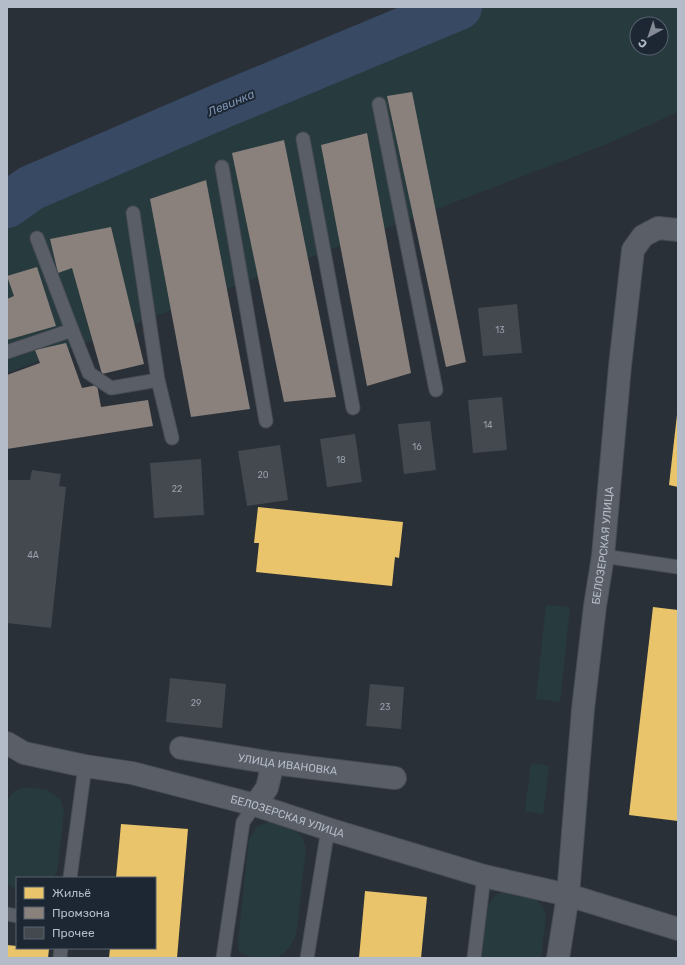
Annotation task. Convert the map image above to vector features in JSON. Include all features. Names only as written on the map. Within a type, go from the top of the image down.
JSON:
[{"type":"street","name":"БЕЛОЗЕРСКАЯ УЛИЦА","points":[[558,958],[568,895],[583,710],[595,606],[603,556],[620,366],[633,250],[643,236],[658,228],[678,230]]},
{"type":"street","name":"БЕЛОЗЕРСКАЯ УЛИЦА","points":[[8,746],[24,753],[86,766],[132,773],[255,805],[328,829],[484,876],[568,895],[678,929]]},
{"type":"street","name":"УЛИЦА ИВАНОВКА","points":[[181,748],[273,763],[395,778]]},
{"type":"street","points":[[255,805],[267,788],[273,763]]},
{"type":"lane","points":[[379,104],[436,390]]},
{"type":"lane","points":[[303,139],[352,408]]},
{"type":"lane","points":[[222,167],[266,421]]},
{"type":"lane","points":[[133,213],[158,380],[172,438]]},
{"type":"lane","points":[[37,238],[89,373],[111,388],[158,380]]},
{"type":"lane","points":[[7,352],[72,330]]},
{"type":"lane","points":[[603,556],[678,567]]},
{"type":"lane","points":[[70,877],[86,766]]},
{"type":"lane","points":[[223,958],[242,822],[255,805]]},
{"type":"lane","points":[[307,958],[328,829]]},
{"type":"lane","points":[[474,958],[484,876]]},
{"type":"green space","points":[[463,7],[678,7],[678,112],[607,144],[7,373],[7,225]]},
{"type":"green space","points":[[546,605],[570,607],[560,702],[536,699]]},
{"type":"green space","points":[[531,763],[549,766],[543,814],[525,811]]},
{"type":"green space","points":[[25,787],[48,790],[61,800],[64,813],[57,872],[54,877],[16,877],[16,889],[7,884],[7,801],[14,791]]},
{"type":"green space","points":[[269,822],[290,826],[302,836],[306,849],[296,936],[283,954],[273,958],[264,958],[248,956],[239,951],[238,941],[249,839],[257,827]]},
{"type":"green space","points":[[508,890],[533,897],[542,906],[546,916],[541,958],[481,958],[488,906],[497,894]]},
{"type":"building: Жильё","points":[[678,415],[678,487],[669,485]]},
{"type":"building: Жильё","points":[[258,507],[403,522],[399,558],[395,557],[392,586],[256,572],[259,543],[254,543]]},
{"type":"building: Жильё","points":[[653,607],[678,610],[678,821],[629,815]]},
{"type":"building: Жильё","points":[[121,824],[188,829],[177,958],[109,958],[110,949],[156,949],[156,877],[116,877]]},
{"type":"building: Жильё","points":[[365,891],[427,897],[421,958],[359,958]]},
{"type":"building: Жильё","points":[[7,945],[16,946],[16,949],[49,949],[48,958],[7,958]]},
{"type":"building: Промзона","points":[[412,92],[466,362],[446,367],[387,96]]},
{"type":"building: Промзона","points":[[367,133],[411,373],[367,386],[321,145]]},
{"type":"building: Промзона","points":[[284,140],[336,397],[284,402],[232,153]]},
{"type":"building: Промзона","points":[[206,180],[250,409],[191,417],[150,199]]},
{"type":"building: Промзона","points":[[111,227],[144,364],[102,374],[72,268],[58,273],[50,239]]},
{"type":"building: Промзона","points":[[37,267],[56,326],[7,340],[7,299],[14,296],[7,276]]},
{"type":"building: Промзона","points":[[66,343],[82,388],[97,385],[101,407],[148,400],[153,426],[7,449],[7,375],[40,363],[35,350]]},
{"type":"building: Прочее","points":[[517,304],[522,353],[483,356],[478,308]]},
{"type":"building: Прочее","points":[[502,397],[507,450],[473,453],[468,400]]},
{"type":"building: Прочее","points":[[430,421],[436,470],[404,474],[398,424]]},
{"type":"building: Прочее","points":[[355,434],[362,482],[327,487],[320,439]]},
{"type":"building: Прочее","points":[[280,445],[288,500],[247,506],[238,451]]},
{"type":"building: Прочее","points":[[201,459],[204,515],[154,518],[150,463]]},
{"type":"building: Прочее","points":[[32,470],[61,474],[59,486],[66,487],[51,628],[7,623],[7,481],[30,480]]},
{"type":"building: Прочее","points":[[170,678],[226,684],[222,728],[166,722]]},
{"type":"building: Прочее","points":[[370,684],[404,687],[401,729],[366,726]]},
{"type":"waterway","name":"Левинка","points":[[7,205],[31,188],[214,109],[459,7]]}]
